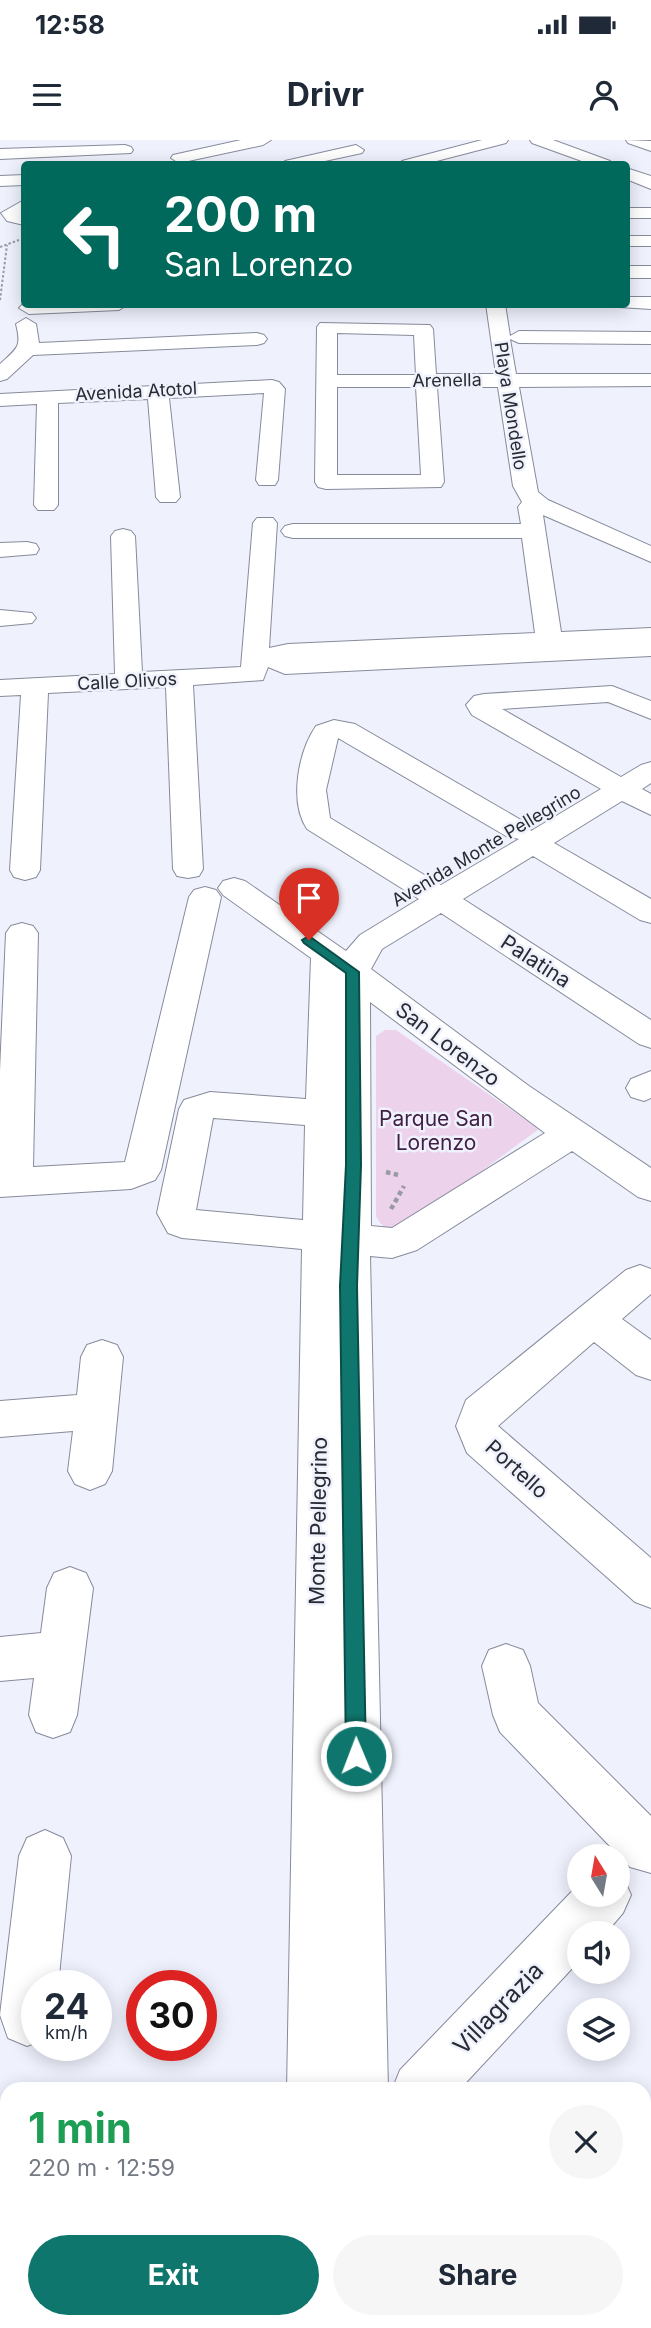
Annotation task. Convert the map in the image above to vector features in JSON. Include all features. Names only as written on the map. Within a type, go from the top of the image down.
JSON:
[{"type":"street","points":[[179,158],[263,140]]},
{"type":"street","points":[[406,161],[500,140]]},
{"type":"street","points":[[538,140],[596,161]]},
{"type":"street","points":[[634,140],[651,146]]},
{"type":"street","points":[[0,153],[133,144]]},
{"type":"street","points":[[301,161],[356,145],[376,151]]},
{"type":"street","points":[[470,148],[500,160]]},
{"type":"street","points":[[198,154],[213,161]]},
{"type":"street","points":[[630,175],[650,184]]},
{"type":"street","points":[[0,181],[21,180]]},
{"type":"street","points":[[630,184],[650,184]]},
{"type":"street","points":[[630,213],[651,213]]},
{"type":"street","points":[[12,215],[21,232]]},
{"type":"street","points":[[630,241],[651,241]]},
{"type":"street","points":[[630,272],[651,272]]},
{"type":"street","points":[[630,303],[651,303]]},
{"type":"street","points":[[0,350],[28,313],[79,308]]},
{"type":"street","name":"Playa Mondello","points":[[496,308],[516,379]]},
{"type":"street","name":"Playa Mondello","points":[[515,308],[519,337],[516,379],[524,486],[539,484],[540,505],[648,547]]},
{"type":"street","points":[[0,374],[28,349],[28,313]]},
{"type":"street","points":[[327,327],[423,329],[428,381],[433,482],[326,482],[327,327]]},
{"type":"street","points":[[519,337],[651,338]]},
{"type":"street","points":[[28,349],[257,340]]},
{"type":"street","name":"Arenella","points":[[327,381],[651,380]]},
{"type":"street","name":"Avenida Atotol","points":[[5,395],[48,396],[272,386],[275,389],[267,480]]},
{"type":"street","points":[[158,390],[168,497]]},
{"type":"street","points":[[46,505],[48,396]]},
{"type":"street","points":[[539,484],[534,531],[552,646]]},
{"type":"street","name":"Calle Olivos","points":[[0,688],[254,674],[265,523]]},
{"type":"street","points":[[293,531],[534,531]]},
{"type":"street","points":[[123,536],[129,681]]},
{"type":"street","points":[[0,550],[27,549]]},
{"type":"street","points":[[651,636],[552,646],[285,666],[277,661],[278,654],[288,652],[552,646],[651,648]]},
{"type":"street","points":[[22,933],[7,1182],[131,1175],[142,1170],[209,885],[179,679]]},
{"type":"street","points":[[25,870],[35,686]]},
{"type":"street","points":[[651,711],[612,694],[484,702],[480,705],[482,709],[651,806]]},
{"type":"street","name":"Palatina","points":[[524,837],[345,730],[334,728],[326,732],[309,799],[311,811],[318,823],[651,1036]]},
{"type":"street","name":"Avenida Monte Pellegrino","points":[[340,962],[359,956],[371,942],[431,893],[611,783],[651,746]]},
{"type":"street","name":"Avenida Monte Pellegrino","points":[[611,783],[651,771]]},
{"type":"street","points":[[524,837],[651,913]]},
{"type":"street","name":"San Lorenzo","points":[[209,885],[340,962],[516,1096],[651,1187]]},
{"type":"street","name":"Monte Pellegrino","points":[[340,962],[324,1114],[335,1238],[360,2082]]},
{"type":"street","name":"Monte Pellegrino","points":[[315,2082],[314,1978],[335,1238],[354,1165],[340,962]]},
{"type":"street","points":[[324,1114],[210,1105],[197,1109],[176,1213],[183,1223],[392,1243],[403,1240],[547,1151],[571,1133]]},
{"type":"street","name":"Portello","points":[[640,1281],[481,1413],[477,1426],[482,1440],[651,1587]]},
{"type":"street","points":[[594,1320],[651,1363]]},
{"type":"street","points":[[90,1471],[102,1357]]},
{"type":"street","points":[[0,1419],[96,1411]]},
{"type":"street","points":[[53,1714],[69,1588]]},
{"type":"street","points":[[0,1659],[61,1654]]},
{"type":"street","points":[[506,1667],[517,1715],[639,1859]]},
{"type":"street","points":[[21,1981],[17,1950],[45,1856]]},
{"type":"street","name":"Villagrazia","points":[[428,2082],[593,1908]]},
{"type":"path","points":[[1,241],[1,247],[21,239]]},
{"type":"path","points":[[0,300],[7,245]]},
{"type":"green space","name":"Parque San Lorenzo","points":[[385,1030],[396,1030],[539,1129],[399,1231],[385,1227],[376,1216],[376,1036]]},
{"type":"route","points":[[309,940],[353,972],[354,1165],[349,1286],[356,1756]]}]
